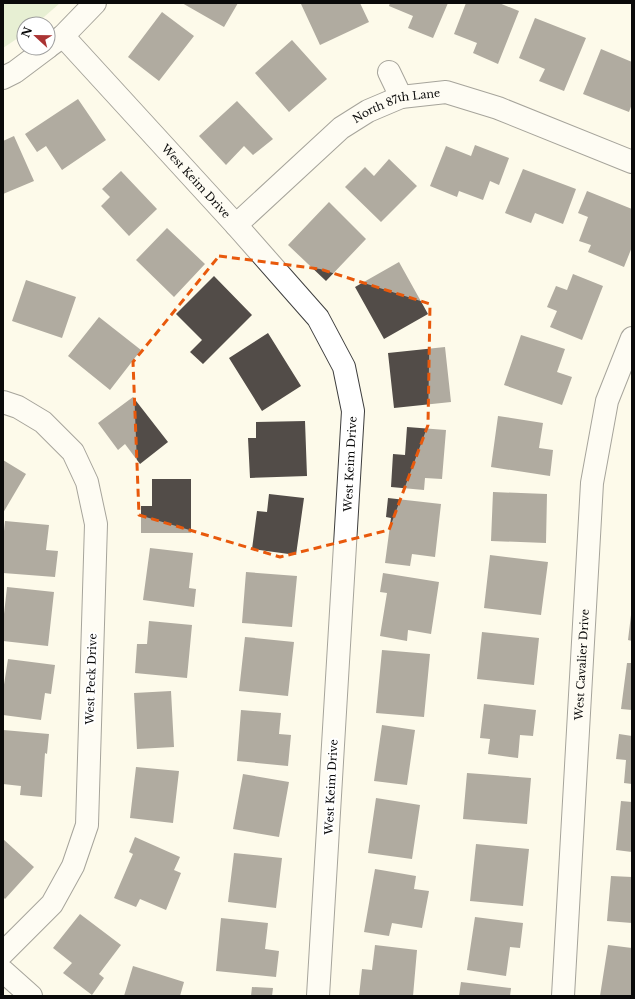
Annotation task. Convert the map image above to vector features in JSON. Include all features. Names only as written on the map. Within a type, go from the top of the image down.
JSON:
[{"type":"street","points":[[56,40],[95,3]]},
{"type":"street","name":"West Keim Drive","points":[[56,48],[236,225],[318,318],[344,367],[352,411],[318,996]]},
{"type":"street","points":[[3,78],[15,72],[36,56]]},
{"type":"street","points":[[389,72],[401,97]]},
{"type":"street","name":"North 87th Lane","points":[[236,225],[341,128],[368,111],[401,97],[446,92],[498,108],[632,162]]},
{"type":"street","name":"West Cavalier Drive","points":[[563,996],[592,483],[607,401],[632,338]]},
{"type":"street","name":"West Peck Drive","points":[[3,953],[52,904],[73,866],[87,825],[96,524],[87,482],[73,452],[43,422],[11,405]]},
{"type":"street","points":[[3,971],[31,996]]},
{"type":"highlighted area","points":[[219,256],[320,269],[430,304],[428,425],[389,530],[280,557],[139,515],[133,362]]},
{"type":"green space","points":[[3,3],[60,3],[45,16],[16,16],[16,39],[3,48]]},
{"type":"building","points":[[182,3],[238,3],[224,27]]},
{"type":"building","points":[[360,3],[369,22],[320,45],[301,4]]},
{"type":"building","points":[[390,3],[448,3],[433,38],[408,28],[413,16],[389,6]]},
{"type":"building","points":[[466,3],[499,3],[519,11],[498,64],[473,53],[477,43],[454,34]]},
{"type":"building","points":[[162,12],[194,36],[159,81],[128,57]]},
{"type":"building","points":[[535,18],[586,38],[564,91],[539,81],[545,69],[519,58]]},
{"type":"building","points":[[292,40],[327,79],[289,112],[255,73]]},
{"type":"building","points":[[601,49],[632,62],[632,104],[629,112],[583,94]]},
{"type":"building","points":[[78,99],[106,140],[62,170],[46,146],[37,152],[25,134]]},
{"type":"building","points":[[237,101],[273,139],[253,155],[244,146],[226,165],[199,136]]},
{"type":"building","points":[[14,136],[34,181],[3,194],[3,141]]},
{"type":"building","points":[[475,145],[509,158],[499,185],[490,181],[483,200],[459,191],[457,197],[430,186],[446,146],[471,156]]},
{"type":"building","points":[[389,159],[417,186],[381,222],[345,187],[365,167],[374,176]]},
{"type":"building","points":[[523,169],[576,189],[563,224],[535,213],[531,223],[505,213]]},
{"type":"building","points":[[121,171],[157,209],[129,236],[101,206],[110,197],[102,189]]},
{"type":"building","points":[[587,191],[632,209],[632,247],[624,267],[588,252],[591,245],[579,241],[588,217],[578,213]]},
{"type":"building","points":[[329,202],[366,239],[326,281],[288,245]]},
{"type":"building","points":[[167,228],[205,264],[174,297],[136,260]]},
{"type":"building","points":[[399,262],[428,314],[384,339],[355,287]]},
{"type":"building","points":[[573,274],[603,286],[582,340],[550,327],[557,311],[547,307],[556,286],[567,290]]},
{"type":"building","points":[[214,276],[252,315],[203,364],[190,352],[202,340],[176,314]]},
{"type":"building","points":[[26,280],[76,297],[62,338],[12,321]]},
{"type":"building","points":[[99,317],[141,350],[110,390],[68,356]]},
{"type":"building","points":[[268,333],[301,386],[262,411],[229,358]]},
{"type":"building","points":[[521,335],[565,349],[557,372],[572,377],[562,405],[504,385]]},
{"type":"building","points":[[445,347],[451,402],[394,408],[388,353]]},
{"type":"building","points":[[133,397],[168,442],[140,464],[125,444],[118,450],[98,423]]},
{"type":"building","points":[[498,416],[543,423],[539,448],[553,450],[550,476],[491,467]]},
{"type":"building","points":[[305,421],[307,476],[250,478],[248,438],[256,438],[256,422]]},
{"type":"building","points":[[407,427],[446,430],[442,479],[425,478],[424,490],[391,487],[393,454],[405,455]]},
{"type":"building","points":[[3,460],[26,474],[3,513]]},
{"type":"building","points":[[152,479],[191,479],[191,533],[141,533],[141,506],[152,506]]},
{"type":"building","points":[[493,492],[547,494],[546,543],[491,541]]},
{"type":"building","points":[[269,494],[304,498],[296,555],[252,549],[257,511],[267,512]]},
{"type":"building","points":[[388,498],[441,504],[435,557],[412,554],[410,566],[385,563],[391,518],[386,517]]},
{"type":"building","points":[[5,521],[49,525],[46,550],[58,551],[55,577],[3,573],[3,541]]},
{"type":"building","points":[[150,548],[193,553],[189,588],[196,589],[194,607],[143,600]]},
{"type":"building","points":[[490,555],[548,562],[541,615],[484,608]]},
{"type":"building","points":[[246,572],[297,576],[292,627],[242,623]]},
{"type":"building","points":[[383,573],[439,582],[431,634],[408,630],[407,641],[380,636],[387,593],[380,592]]},
{"type":"building","points":[[7,587],[54,592],[48,646],[3,641],[3,623]]},
{"type":"building","points":[[632,615],[632,641],[628,640]]},
{"type":"building","points":[[149,621],[192,625],[187,678],[135,673],[137,644],[147,644]]},
{"type":"building","points":[[482,632],[539,638],[534,685],[477,679]]},
{"type":"building","points":[[245,637],[294,642],[288,696],[239,691]]},
{"type":"building","points":[[382,650],[430,654],[424,717],[376,713]]},
{"type":"building","points":[[8,659],[55,665],[51,694],[45,693],[41,720],[3,715],[3,691]]},
{"type":"building","points":[[627,663],[632,663],[632,710],[621,709]]},
{"type":"building","points":[[171,691],[174,747],[137,749],[134,693]]},
{"type":"building","points":[[484,704],[536,710],[533,736],[520,735],[518,758],[488,754],[490,739],[480,738]]},
{"type":"building","points":[[241,710],[281,713],[279,734],[291,735],[288,766],[237,761]]},
{"type":"building","points":[[382,725],[415,730],[407,785],[374,781]]},
{"type":"building","points":[[3,730],[49,734],[47,754],[45,753],[42,797],[20,795],[21,786],[3,784]]},
{"type":"building","points":[[619,734],[632,736],[632,784],[624,783],[626,760],[616,759]]},
{"type":"building","points":[[136,767],[179,771],[173,823],[130,818]]},
{"type":"building","points":[[467,773],[531,778],[527,824],[463,819]]},
{"type":"building","points":[[243,774],[289,782],[279,837],[233,829]]},
{"type":"building","points":[[376,798],[420,805],[412,859],[368,853]]},
{"type":"building","points":[[621,801],[632,802],[632,852],[616,850]]},
{"type":"building","points":[[135,837],[180,857],[174,870],[181,873],[166,910],[140,899],[136,907],[114,898],[133,854],[129,852]]},
{"type":"building","points":[[3,839],[34,867],[5,899],[3,897]]},
{"type":"building","points":[[476,844],[529,849],[523,906],[470,901]]},
{"type":"building","points":[[234,853],[282,858],[276,908],[228,902]]},
{"type":"building","points":[[375,869],[416,876],[414,889],[429,891],[422,928],[392,923],[389,936],[364,932]]},
{"type":"building","points":[[611,876],[632,877],[632,923],[607,921]]},
{"type":"building","points":[[80,914],[121,945],[99,974],[104,978],[92,995],[63,973],[72,963],[53,948]]},
{"type":"building","points":[[475,917],[523,923],[520,948],[510,947],[506,976],[467,970]]},
{"type":"building","points":[[221,918],[268,923],[265,949],[279,951],[276,977],[216,971]]},
{"type":"building","points":[[375,945],[417,950],[413,996],[359,996],[362,969],[372,970]]},
{"type":"building","points":[[608,945],[632,948],[632,996],[600,996]]},
{"type":"building","points":[[133,966],[184,982],[180,996],[124,996]]},
{"type":"building","points":[[461,982],[511,988],[510,996],[459,996]]},
{"type":"building","points":[[252,987],[273,988],[272,996],[251,996]]}]
